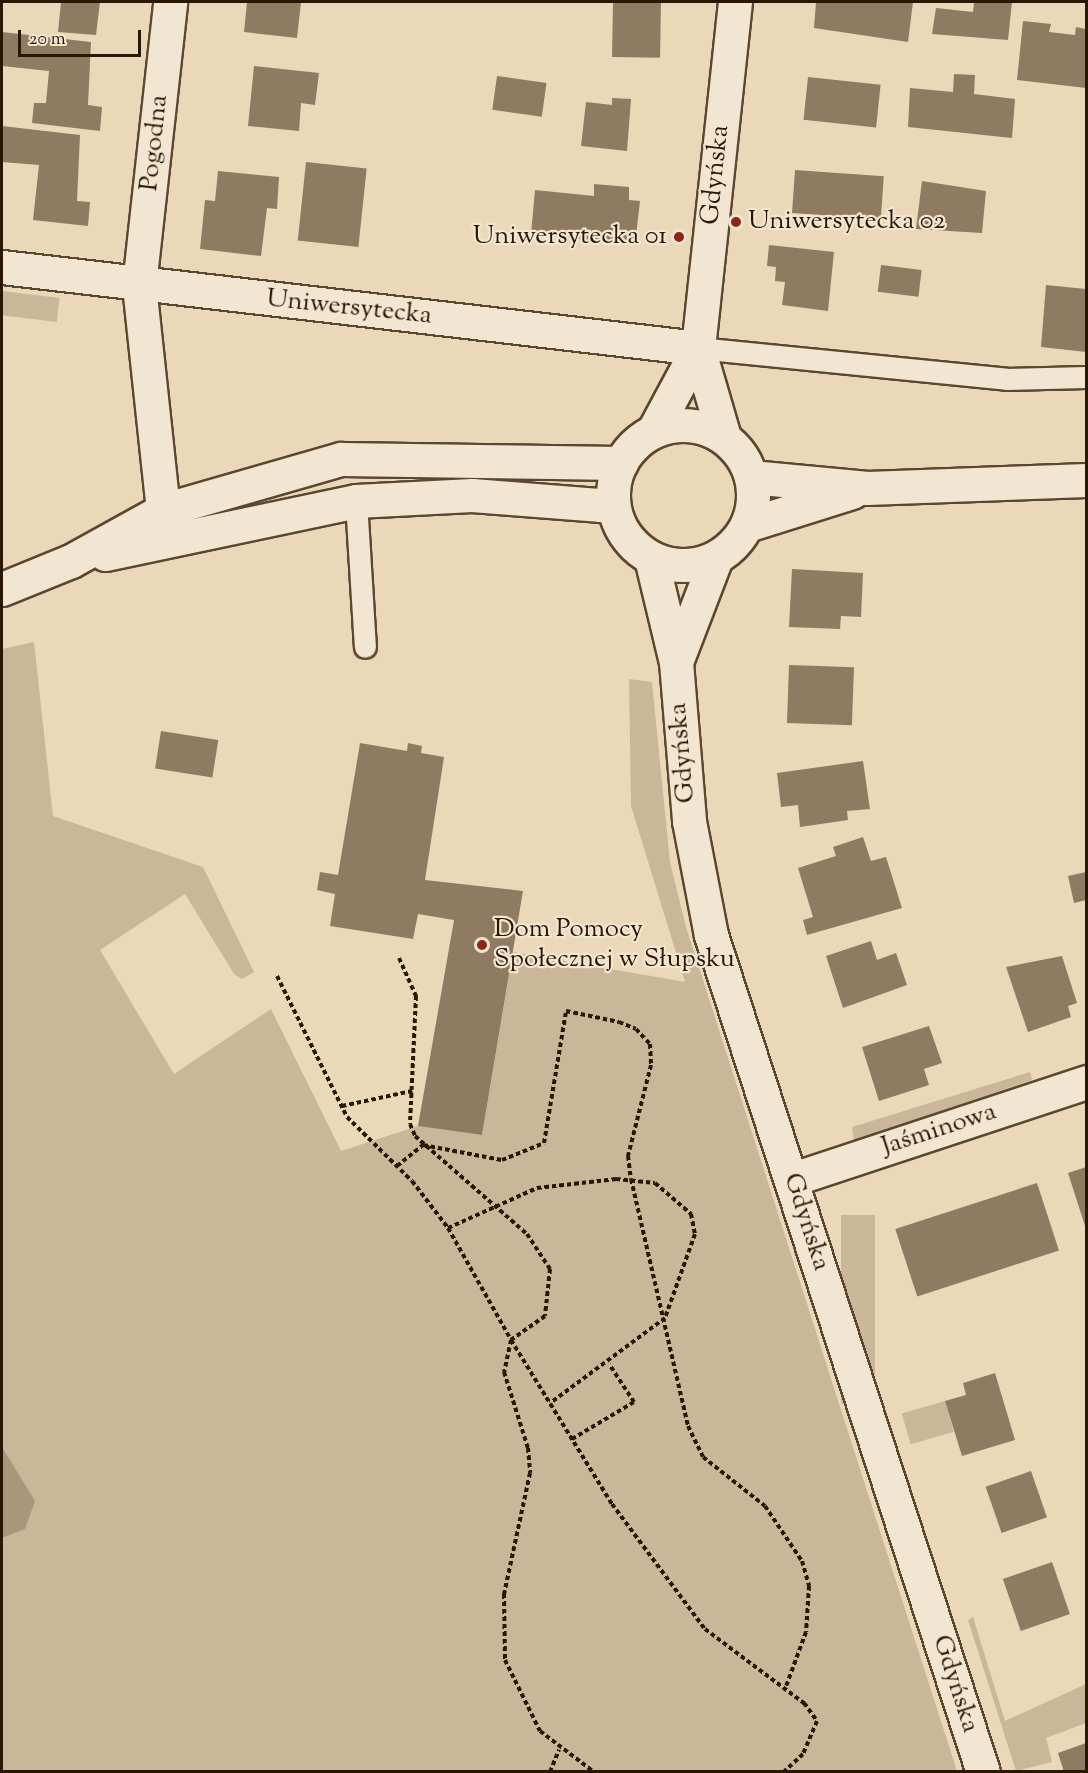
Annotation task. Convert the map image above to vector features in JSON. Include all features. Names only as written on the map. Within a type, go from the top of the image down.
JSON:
[{"type":"street","name":"Pogodna","points":[[163,510],[139,285],[170,2]]},
{"type":"street","name":"Gdyńska","points":[[654,430],[698,348],[735,2]]},
{"type":"street","name":"Uniwersytecka","points":[[2,267],[139,285],[698,348]]},
{"type":"street","name":"Gdyńska","points":[[698,348],[724,437]]},
{"type":"street","points":[[702,427],[724,437],[752,477],[754,502],[747,525],[716,558],[672,565],[651,558],[633,545],[613,506],[621,463],[654,430],[702,427]]},
{"type":"street","points":[[2,589],[71,561],[163,510],[341,459],[621,463]]},
{"type":"street","points":[[752,477],[867,488],[1086,480]]},
{"type":"street","points":[[747,525],[867,488]]},
{"type":"street","points":[[71,561],[356,501],[472,495],[613,506]]},
{"type":"street","name":"Gdyńska","points":[[651,558],[676,662],[689,821],[711,934],[983,1772]]},
{"type":"street","name":"Gdyńska","points":[[676,662],[716,558]]},
{"type":"street","name":"Jaśminowa","points":[[792,1179],[1086,1082]]},
{"type":"lane","points":[[698,348],[1006,379],[1086,377]]},
{"type":"lane","points":[[356,501],[365,647]]},
{"type":"path","points":[[399,958],[416,996],[410,1124],[423,1145],[527,1234],[550,1269],[545,1316],[512,1340],[504,1372],[528,1448],[530,1473],[504,1594],[502,1634],[513,1684],[540,1731],[559,1750],[594,1772]]},
{"type":"path","points":[[278,976],[342,1106],[398,1167],[448,1228],[572,1439],[674,1593],[705,1629],[785,1689],[817,1721],[803,1754],[784,1772]]},
{"type":"path","points":[[423,1145],[502,1160],[544,1143],[566,1011],[619,1022],[636,1029],[650,1044],[651,1065],[628,1156],[631,1179],[665,1318],[686,1417],[703,1457],[765,1506],[802,1561],[809,1586],[806,1632],[785,1689]]},
{"type":"path","points":[[342,1106],[412,1090]]},
{"type":"path","points":[[398,1167],[423,1145]]},
{"type":"path","points":[[448,1228],[492,1205],[537,1188],[631,1179],[655,1183],[691,1214],[695,1234],[665,1318],[609,1364],[550,1403]]},
{"type":"path","points":[[572,1439],[634,1402],[609,1364]]},
{"type":"path","points":[[550,1772],[559,1750]]},
{"type":"shaded area","points":[[2,291],[60,298],[57,322],[2,315]]},
{"type":"shaded area","points":[[34,642],[53,816],[203,867],[254,972],[242,979],[234,974],[185,894],[100,950],[174,1074],[271,1009],[341,1151],[418,1126],[482,1135],[513,952],[685,982],[631,806],[629,679],[652,682],[670,862],[686,927],[957,1771],[2,1771],[2,649]]},
{"type":"shaded area","points":[[1030,1072],[1032,1080],[854,1141],[852,1127]]},
{"type":"shaded area","points":[[841,1215],[875,1215],[875,1404],[841,1404]]},
{"type":"shaded area","points":[[945,1401],[954,1432],[911,1444],[902,1413]]},
{"type":"shaded area","points":[[2,1447],[35,1501],[25,1529],[2,1538]]},
{"type":"shaded area","points":[[973,1617],[1005,1721],[1086,1684],[1086,1723],[1046,1738],[1052,1762],[1016,1771],[968,1620]]},
{"type":"building","points":[[61,2],[100,2],[96,35],[58,32]]},
{"type":"building","points":[[247,2],[301,2],[297,38],[244,32]]},
{"type":"building","points":[[613,2],[661,3],[660,58],[612,57]]},
{"type":"building","points":[[816,2],[913,2],[908,42],[814,28]]},
{"type":"building","points":[[974,2],[1012,2],[1008,40],[932,34],[936,8],[973,12]]},
{"type":"building","points":[[1023,21],[1051,24],[1049,32],[1075,35],[1076,27],[1086,29],[1086,88],[1017,80]]},
{"type":"building","points":[[2,32],[91,42],[88,105],[102,107],[100,131],[32,123],[34,103],[46,103],[49,71],[2,66]]},
{"type":"building","points":[[254,66],[319,73],[315,105],[301,103],[299,131],[248,126]]},
{"type":"building","points":[[954,74],[975,75],[974,94],[1015,99],[1012,138],[908,127],[910,88],[953,92]]},
{"type":"building","points":[[497,76],[547,83],[542,117],[492,110]]},
{"type":"building","points":[[808,77],[881,85],[876,127],[804,120]]},
{"type":"building","points":[[612,98],[631,99],[627,151],[581,146],[586,102],[612,105]]},
{"type":"building","points":[[2,126],[80,135],[77,201],[90,202],[88,226],[33,220],[39,165],[2,162]]},
{"type":"building","points":[[306,162],[367,168],[358,247],[298,241]]},
{"type":"building","points":[[795,170],[884,176],[881,219],[792,213]]},
{"type":"building","points":[[218,171],[279,177],[277,209],[267,208],[261,256],[200,249],[205,200],[215,201]]},
{"type":"building","points":[[922,181],[986,191],[982,233],[916,229]]},
{"type":"building","points":[[594,184],[629,187],[629,200],[640,201],[635,245],[531,234],[535,190],[594,196]]},
{"type":"building","points":[[769,245],[834,252],[828,311],[782,305],[785,282],[775,281],[776,267],[767,266]]},
{"type":"building","points":[[881,265],[922,270],[918,297],[878,292]]},
{"type":"building","points":[[1046,285],[1086,289],[1086,352],[1041,347]]},
{"type":"building","points":[[792,569],[863,573],[861,617],[841,616],[840,629],[789,627]]},
{"type":"building","points":[[789,665],[854,667],[852,725],[787,723]]},
{"type":"building","points":[[161,731],[218,740],[212,778],[155,769]]},
{"type":"building","name":"Dom Pomocy Społecznej w Słupsku","points":[[360,743],[407,751],[408,743],[422,746],[421,753],[444,757],[425,880],[523,891],[482,1135],[418,1126],[454,920],[418,914],[413,939],[330,926],[335,894],[317,890],[320,872],[338,875]]},
{"type":"building","points":[[863,761],[870,809],[847,811],[848,820],[800,827],[798,805],[781,807],[777,773]]},
{"type":"building","points":[[863,837],[871,861],[886,857],[902,908],[807,935],[803,920],[813,917],[798,868],[836,856],[833,847]]},
{"type":"building","points":[[1086,872],[1086,900],[1074,903],[1068,876]]},
{"type":"building","points":[[871,941],[877,960],[896,953],[907,985],[843,1008],[826,956]]},
{"type":"building","points":[[1062,956],[1077,1003],[1068,1006],[1071,1017],[1028,1032],[1006,967]]},
{"type":"building","points":[[929,1026],[942,1063],[924,1069],[929,1085],[879,1101],[862,1047]]},
{"type":"building","points":[[1086,1167],[1086,1229],[1068,1173]]},
{"type":"building","points":[[1037,1183],[1059,1251],[917,1297],[895,1229]]},
{"type":"building","points":[[995,1373],[1015,1440],[962,1456],[945,1401],[966,1395],[963,1383]]},
{"type":"building","points":[[1031,1471],[1047,1517],[1002,1533],[986,1487]]},
{"type":"building","points":[[1052,1562],[1070,1614],[1021,1631],[1003,1579]]},
{"type":"building","points":[[1086,1743],[1086,1772],[1064,1772],[1058,1753]]},
{"type":"place","name":"Uniwersytecka 02","points":[[736,222]]},
{"type":"place","name":"Uniwersytecka 01","points":[[679,237]]},
{"type":"place","name":"Dom Pomocy Społecznej w Słupsku","points":[[482,945]]}]
